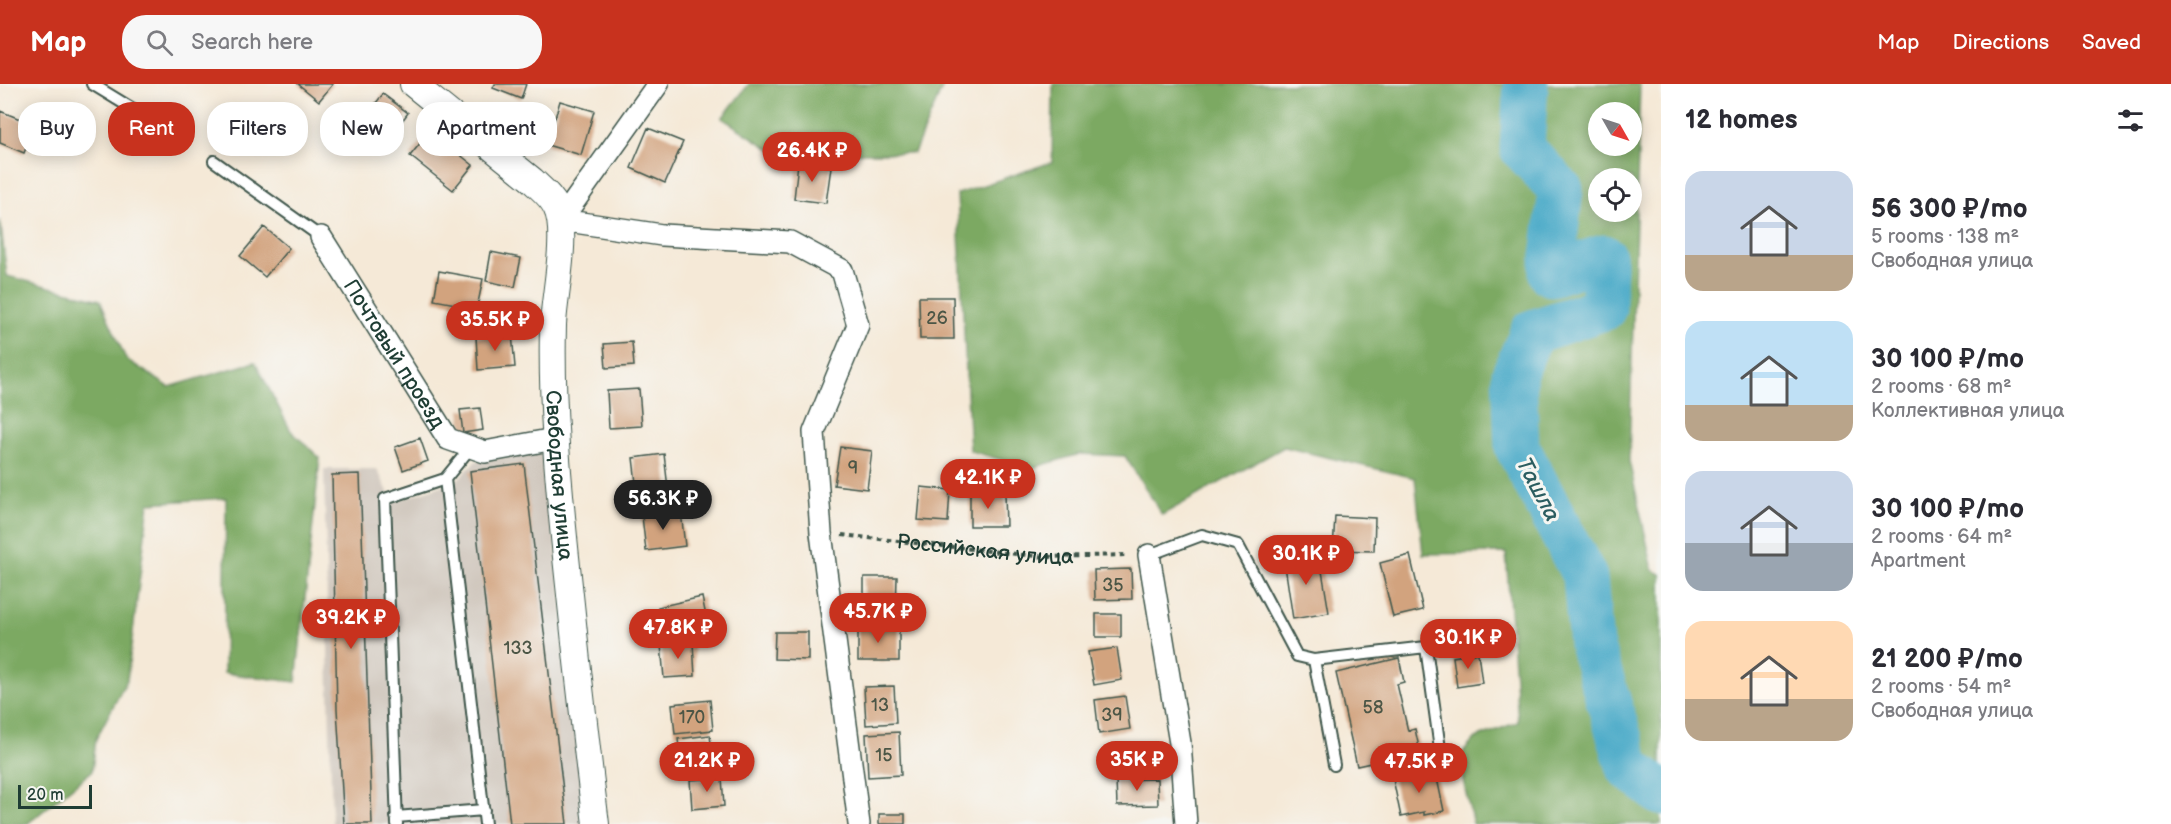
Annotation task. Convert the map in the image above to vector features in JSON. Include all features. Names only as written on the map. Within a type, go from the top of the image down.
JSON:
[{"type":"street","points":[[413,84],[540,188],[557,208],[561,220]]},
{"type":"street","points":[[561,220],[658,84]]},
{"type":"street","points":[[561,220],[662,235],[790,242],[842,270],[858,325],[814,432],[821,533],[860,824]]},
{"type":"street","name":"Свободная улица","points":[[561,220],[553,324],[554,439],[577,669],[596,824]]},
{"type":"street","name":"Почтовый проезд","points":[[321,237],[448,439],[485,452],[554,439]]},
{"type":"street","points":[[1149,555],[1180,743],[1186,824]]},
{"type":"lane","points":[[92,84],[122,102]]},
{"type":"lane","points":[[214,161],[321,237]]},
{"type":"lane","points":[[471,447],[445,479],[385,499],[396,820],[484,810]]},
{"type":"lane","points":[[445,479],[485,824]]},
{"type":"lane","points":[[1149,555],[1202,535],[1238,545],[1297,656],[1314,660],[1426,647],[1440,749]]},
{"type":"lane","points":[[1314,660],[1334,765]]},
{"type":"path","name":"Российская улица","points":[[821,533],[1045,557],[1149,555]]},
{"type":"shaded area","points":[[545,453],[588,824],[332,824],[324,469],[377,469],[393,502],[456,481],[476,461]]},
{"type":"green space","points":[[749,84],[944,84],[914,153],[776,153],[722,118]]},
{"type":"green space","points":[[1053,84],[1640,84],[1639,102],[1588,102],[1588,156],[1638,156],[1638,168],[1588,168],[1588,222],[1636,222],[1629,461],[1653,570],[1661,574],[1661,824],[1473,824],[1458,758],[1476,738],[1518,722],[1506,553],[1423,554],[1415,478],[1284,447],[1162,515],[1125,456],[1080,454],[1032,468],[970,451],[957,194],[1052,162]]},
{"type":"green space","points":[[0,220],[7,276],[100,300],[126,359],[169,387],[255,362],[291,431],[320,458],[296,682],[224,673],[226,498],[149,503],[127,680],[96,739],[92,771],[27,824],[0,824]]},
{"type":"building","points":[[298,84],[333,84],[319,101]]},
{"type":"building","points":[[495,84],[526,84],[521,99],[493,88]]},
{"type":"building","points":[[383,94],[394,102],[377,102]]},
{"type":"building","points":[[560,101],[594,111],[581,155],[557,148],[557,111]]},
{"type":"building","points":[[0,111],[18,118],[18,150],[0,143]]},
{"type":"building","points":[[648,128],[683,142],[665,183],[631,168]]},
{"type":"building","points":[[416,148],[416,156],[462,156],[473,165],[453,190],[410,156]]},
{"type":"building","points":[[798,163],[831,167],[826,203],[794,199]]},
{"type":"building","points":[[264,227],[289,248],[265,277],[240,256]]},
{"type":"building","points":[[491,252],[521,258],[515,287],[486,281]]},
{"type":"building","points":[[439,271],[483,279],[477,308],[434,300]]},
{"type":"building","points":[[919,297],[953,297],[954,339],[920,339]]},
{"type":"building","points":[[512,334],[515,367],[478,370],[476,337]]},
{"type":"building","points":[[632,342],[634,366],[606,368],[604,344]]},
{"type":"building","points":[[639,389],[642,426],[609,428],[607,391]]},
{"type":"building","points":[[480,408],[483,430],[463,433],[460,410]]},
{"type":"building","points":[[420,438],[428,461],[403,470],[395,447]]},
{"type":"building","points":[[840,447],[872,451],[867,489],[834,485]]},
{"type":"building","points":[[664,454],[668,488],[637,491],[633,458]]},
{"type":"building","points":[[524,464],[567,824],[510,824],[470,471]]},
{"type":"building","points":[[360,474],[372,824],[344,824],[337,709],[332,475]]},
{"type":"building","points":[[921,487],[950,490],[948,522],[918,520]]},
{"type":"building","points":[[970,493],[1005,493],[1006,526],[970,526]]},
{"type":"building","points":[[681,512],[685,546],[646,551],[642,516]]},
{"type":"building","points":[[1335,516],[1375,518],[1374,551],[1333,550]]},
{"type":"building","points":[[1319,553],[1329,613],[1293,619],[1284,559]]},
{"type":"building","points":[[1410,555],[1423,610],[1393,617],[1380,563]]},
{"type":"building","points":[[1131,569],[1132,599],[1095,600],[1094,570]]},
{"type":"building","points":[[864,577],[897,577],[896,611],[864,611]]},
{"type":"building","points":[[702,597],[707,621],[663,631],[658,607]]},
{"type":"building","points":[[1096,614],[1121,614],[1121,637],[1096,637]]},
{"type":"building","points":[[858,627],[899,627],[899,661],[858,661]]},
{"type":"building","points":[[775,632],[808,632],[808,660],[774,659]]},
{"type":"building","points":[[693,643],[695,676],[664,678],[661,645]]},
{"type":"building","points":[[1117,648],[1122,680],[1094,685],[1088,652]]},
{"type":"building","points":[[1478,653],[1482,683],[1457,687],[1453,657]]},
{"type":"building","points":[[1399,658],[1404,682],[1397,684],[1408,731],[1415,729],[1420,752],[1357,766],[1336,673]]},
{"type":"building","points":[[894,686],[896,723],[866,725],[864,687]]},
{"type":"building","points":[[1125,696],[1130,729],[1099,734],[1095,700]]},
{"type":"building","points":[[710,700],[713,730],[675,734],[672,704]]},
{"type":"building","points":[[899,732],[901,775],[868,777],[866,734]]},
{"type":"building","points":[[710,735],[712,752],[680,756],[678,739]]},
{"type":"building","points":[[1153,750],[1155,775],[1125,777],[1123,752]]},
{"type":"building","points":[[1435,769],[1444,811],[1401,817],[1393,779]]},
{"type":"building","points":[[722,778],[724,806],[692,809],[690,780]]},
{"type":"building","points":[[1157,779],[1158,805],[1117,806],[1116,780]]},
{"type":"building","points":[[879,814],[905,814],[905,824],[879,824]]},
{"type":"waterway","name":"Ташла","points":[[1526,84],[1522,148],[1561,190],[1551,274],[1604,257],[1604,308],[1532,332],[1514,374],[1517,447],[1585,577],[1591,644],[1629,768],[1661,793]]}]
